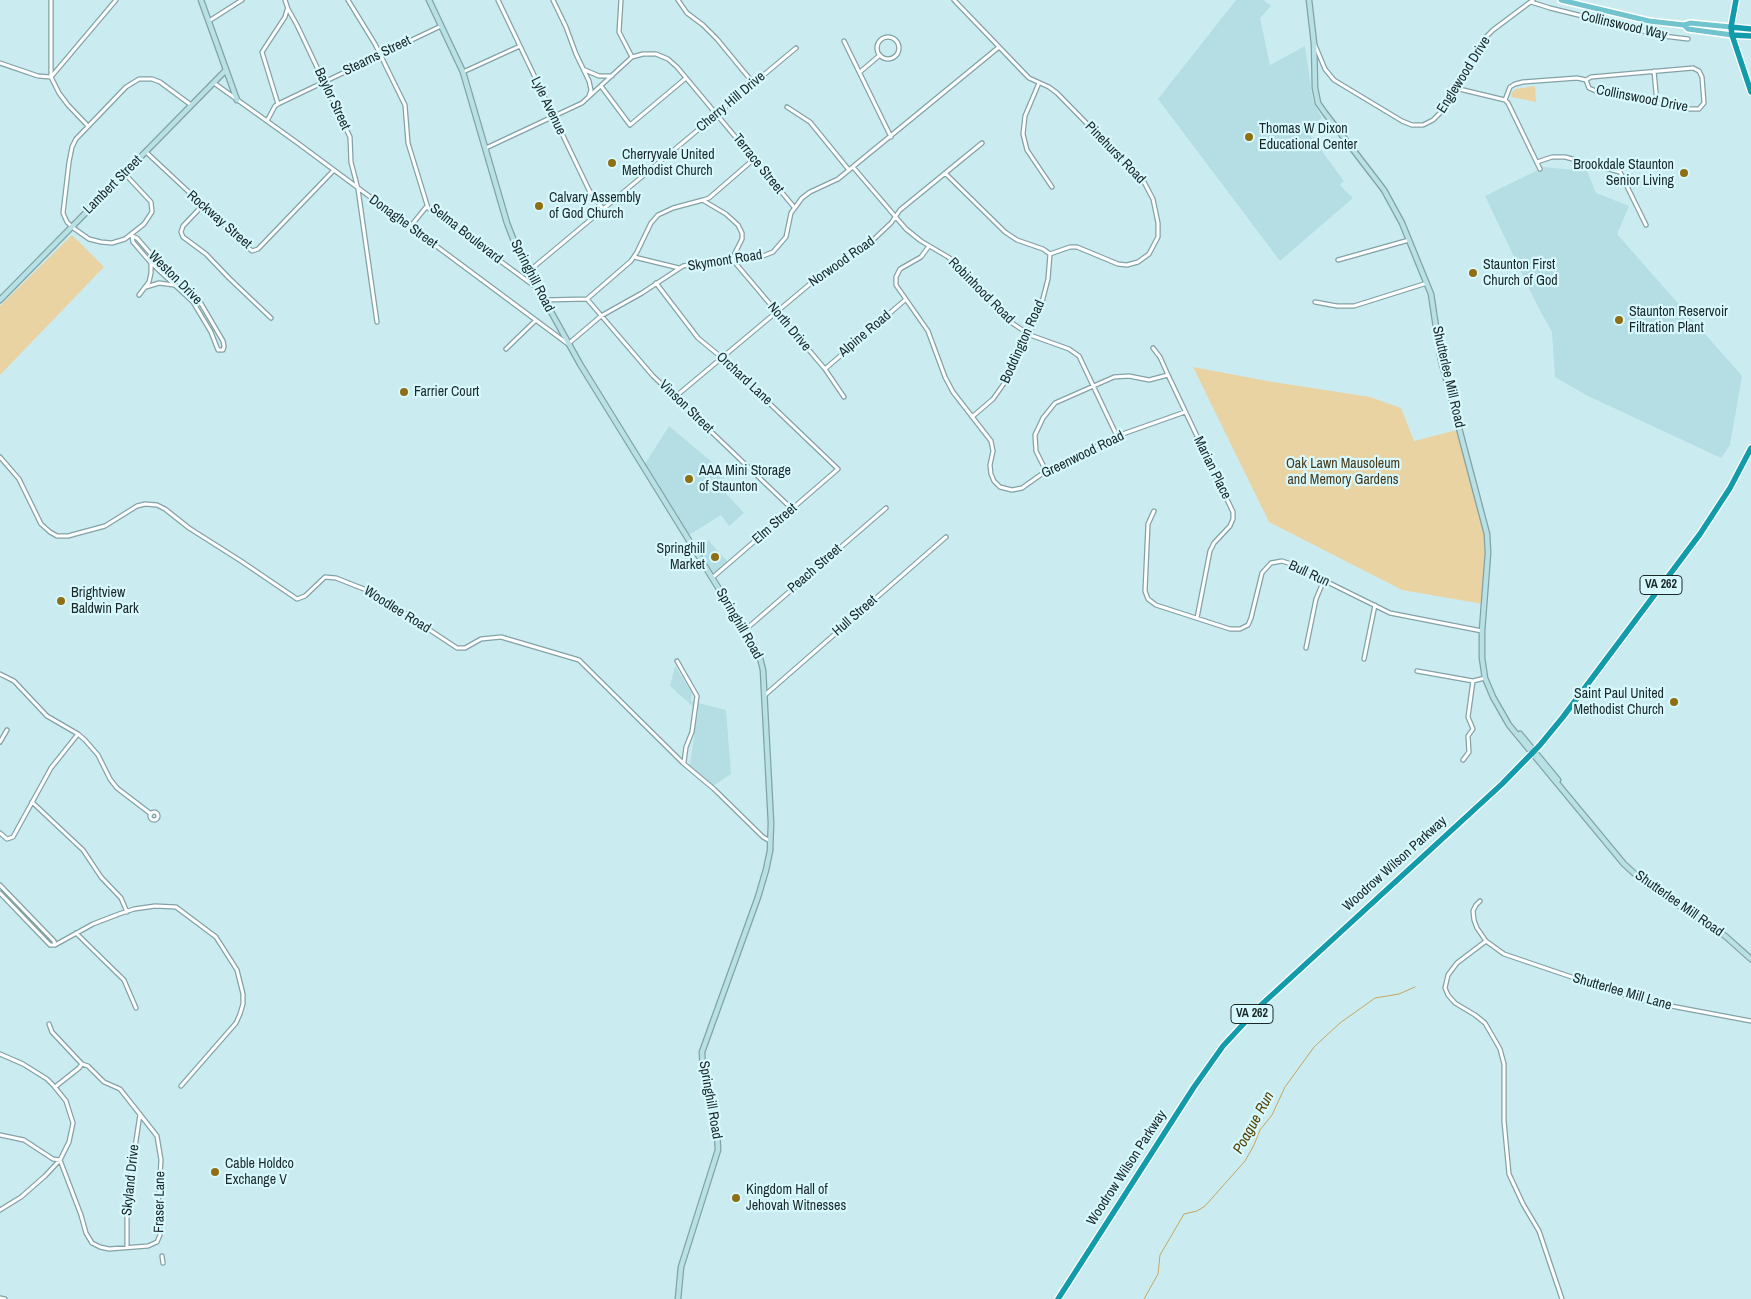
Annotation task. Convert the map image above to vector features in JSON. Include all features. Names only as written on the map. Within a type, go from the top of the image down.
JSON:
[{"type":"highway","points":[[1736,0],[1731,27],[1732,35],[1751,92]]},
{"type":"highway","points":[[1731,27],[1751,29]]},
{"type":"highway","points":[[1732,35],[1751,36]]},
{"type":"highway","name":"Woodrow Wilson Parkway","points":[[1058,1299],[1194,1087],[1234,1034],[1279,988],[1502,784],[1533,752],[1563,717],[1700,534],[1730,488],[1751,448]]},
{"type":"main road","points":[[1563,0],[1628,17],[1684,25],[1690,23],[1731,27]]},
{"type":"main road","points":[[1684,25],[1688,29],[1732,35]]},
{"type":"street","points":[[51,0],[50,77],[68,105],[88,126]]},
{"type":"street","points":[[50,77],[116,0]]},
{"type":"street","points":[[201,0],[237,100]]},
{"type":"street","points":[[208,21],[242,0]]},
{"type":"street","name":"Baylor Street","points":[[285,0],[288,10],[297,25],[350,137],[351,162],[358,189],[378,322]]},
{"type":"street","name":"Selma Boulevard","points":[[348,0],[364,24],[406,109],[408,143],[427,206],[475,244],[539,289]]},
{"type":"street","name":"Springhill Road","points":[[430,0],[462,72],[512,238],[528,271],[568,344],[745,630],[761,661],[770,841],[764,877],[702,1052],[703,1071],[717,1132],[718,1146],[682,1267],[678,1299]]},
{"type":"street","name":"Lyle Avenue","points":[[498,0],[589,190],[603,209]]},
{"type":"street","points":[[553,0],[590,86],[589,98]]},
{"type":"street","points":[[486,148],[580,104],[589,98],[632,57],[619,32],[621,0]]},
{"type":"street","points":[[678,0],[687,13],[703,24],[717,39],[754,84]]},
{"type":"street","name":"Pinehurst Road","points":[[954,0],[1029,78],[1049,87],[1057,93],[1146,184],[1155,204],[1159,229],[1158,238],[1146,257],[1134,263],[1125,265],[1112,263],[1077,247],[1070,247],[1050,254]]},
{"type":"street","name":"Englewood Drive","points":[[1309,0],[1314,43],[1325,69],[1334,80],[1408,124],[1423,125],[1433,120],[1440,113],[1479,47],[1489,34],[1532,1]]},
{"type":"street","name":"Collinswood Way","points":[[1532,1],[1550,8],[1663,36],[1688,39]]},
{"type":"street","points":[[267,121],[274,106],[278,104],[262,52],[288,10]]},
{"type":"street","name":"Stearns Street","points":[[278,104],[441,26]]},
{"type":"street","points":[[889,37],[896,41],[899,50],[895,57],[887,59],[880,55],[877,46],[881,40],[889,37]]},
{"type":"street","points":[[844,40],[891,137]]},
{"type":"street","name":"Shutterlee Mill Road","points":[[1314,43],[1315,88],[1320,107],[1380,184],[1391,202],[1410,240],[1432,301],[1441,360],[1487,534],[1488,554],[1482,632],[1482,662],[1485,678],[1498,707],[1533,752],[1554,773],[1571,800],[1617,856],[1642,881],[1724,936],[1751,959]]},
{"type":"street","points":[[462,72],[520,46]]},
{"type":"street","points":[[794,208],[807,194],[835,182],[999,47]]},
{"type":"street","name":"Cherry Hill Drive","points":[[528,271],[796,48]]},
{"type":"street","name":"Terrace Street","points":[[632,57],[642,54],[661,56],[673,62],[794,208]]},
{"type":"street","points":[[860,72],[880,55]]},
{"type":"street","points":[[0,62],[38,76],[50,77]]},
{"type":"street","name":"Collinswood Drive","points":[[1505,100],[1508,90],[1515,84],[1577,78],[1586,80],[1591,77],[1697,69],[1702,77],[1704,103],[1699,109],[1690,109],[1657,103],[1591,90],[1587,86],[1586,80]]},
{"type":"street","name":"Lambert Street","points":[[0,300],[226,70]]},
{"type":"street","points":[[584,70],[599,76],[612,76]]},
{"type":"street","points":[[1654,71],[1657,103]]},
{"type":"street","points":[[125,174],[149,198],[152,207],[148,220],[132,236],[117,242],[101,242],[84,237],[66,222],[63,213],[69,162],[76,140],[126,87],[142,78],[150,79],[160,82],[192,105]]},
{"type":"street","points":[[601,86],[630,125],[686,78]]},
{"type":"street","name":"Donaghe Street","points":[[214,83],[334,170],[534,321],[568,344]]},
{"type":"street","points":[[1039,84],[1025,116],[1023,137],[1028,150],[1052,187]]},
{"type":"street","points":[[1455,88],[1505,100],[1510,105],[1540,169]]},
{"type":"street","name":"Robinhood Road","points":[[787,107],[810,122],[909,232],[960,266],[1000,314],[1030,335],[1075,353],[1082,361],[1117,436]]},
{"type":"street","name":"Norwood Road","points":[[675,396],[776,310],[834,264],[872,241],[891,223],[895,216],[982,142]]},
{"type":"street","name":"Rockway Street","points":[[146,152],[252,251],[334,170]]},
{"type":"street","points":[[1537,162],[1548,158],[1565,157],[1620,172],[1646,225]]},
{"type":"street","points":[[544,300],[587,299],[634,257],[656,217],[673,208],[704,200],[754,159]]},
{"type":"street","points":[[945,173],[1005,232],[1017,240],[1050,254]]},
{"type":"street","points":[[704,200],[731,218],[741,230],[742,239],[732,259]]},
{"type":"street","points":[[202,206],[183,226],[183,237],[203,251],[271,318]]},
{"type":"street","points":[[410,227],[427,206]]},
{"type":"street","name":"Skymont Road","points":[[568,344],[601,316],[679,268],[698,263],[758,258],[768,254],[777,248],[787,234],[794,208]]},
{"type":"street","name":"Weston Drive","points":[[132,236],[137,238],[168,274],[190,290],[199,300],[223,341],[223,350],[218,350],[197,306],[151,263],[133,242],[132,236]]},
{"type":"street","points":[[1338,260],[1410,240]]},
{"type":"street","name":"Greenwood Road","points":[[929,246],[921,257],[902,267],[896,274],[896,286],[926,327],[948,385],[991,442],[993,451],[990,465],[991,474],[994,481],[1000,487],[1010,490],[1019,489],[1046,471],[1117,436],[1185,412]]},
{"type":"street","name":"Boddington Road","points":[[972,417],[988,404],[1004,385],[1030,335],[1044,296],[1050,254]]},
{"type":"street","points":[[634,257],[679,268]]},
{"type":"street","name":"North Drive","points":[[732,259],[824,369],[844,397]]},
{"type":"street","points":[[139,295],[150,278],[151,263],[155,260]]},
{"type":"street","points":[[145,287],[159,283],[176,286]]},
{"type":"street","name":"Orchard Lane","points":[[656,283],[695,335],[721,357],[838,469]]},
{"type":"street","points":[[1315,302],[1337,306],[1354,306],[1427,283]]},
{"type":"street","name":"Vinson Street","points":[[587,299],[653,376],[792,509]]},
{"type":"street","name":"Alpine Road","points":[[824,369],[906,300]]},
{"type":"street","points":[[506,349],[534,321]]},
{"type":"street","name":"Marian Place","points":[[1153,348],[1160,357],[1233,514],[1230,526],[1214,543],[1209,552],[1197,618]]},
{"type":"street","points":[[1046,471],[1035,446],[1036,433],[1041,420],[1058,401],[1118,376],[1130,376],[1149,380],[1168,375]]},
{"type":"street","name":"Woodlee Road","points":[[0,457],[19,479],[39,521],[53,534],[68,536],[101,528],[114,522],[137,506],[145,504],[158,506],[297,599],[305,596],[325,577],[336,578],[374,593],[457,648],[465,648],[481,639],[501,637],[579,660],[683,763],[714,789],[763,837],[770,841]]},
{"type":"street","name":"Elm Street","points":[[712,578],[838,469]]},
{"type":"street","name":"Peach Street","points":[[745,630],[886,508]]},
{"type":"street","name":"Bull Run","points":[[1154,512],[1148,524],[1145,590],[1146,596],[1156,606],[1234,630],[1245,627],[1252,618],[1260,575],[1265,568],[1275,562],[1288,562],[1398,616],[1482,632]]},
{"type":"street","name":"Hull Street","points":[[764,695],[946,537]]},
{"type":"street","points":[[1306,648],[1316,599],[1324,580]]},
{"type":"street","points":[[1364,659],[1375,605]]},
{"type":"street","points":[[677,661],[697,696],[692,732],[686,747],[683,763]]},
{"type":"street","points":[[1417,671],[1473,680],[1485,678]]},
{"type":"street","points":[[0,674],[14,680],[46,716],[78,734],[96,752],[116,788],[150,814]]},
{"type":"street","points":[[1463,760],[1469,752],[1468,736],[1473,730],[1468,717],[1473,680]]},
{"type":"street","points":[[0,742],[7,730]]},
{"type":"street","points":[[0,833],[9,839],[14,836],[56,761],[78,734]]},
{"type":"street","points":[[32,802],[83,850],[101,877],[121,898],[127,912]]},
{"type":"street","points":[[0,885],[54,941],[55,945]]},
{"type":"street","points":[[0,893],[50,945],[55,945],[93,924],[141,907],[155,906],[176,907],[216,937],[228,954],[241,982],[244,994],[243,1004],[236,1023],[181,1086]]},
{"type":"street","points":[[1480,901],[1474,907],[1473,914],[1477,928],[1486,941],[1457,963],[1448,975],[1445,988],[1455,1003],[1485,1023],[1495,1038],[1503,1056],[1505,1067],[1504,1120],[1509,1174],[1523,1204],[1539,1231],[1562,1299]]},
{"type":"street","points":[[76,933],[124,980],[136,1008]]},
{"type":"street","name":"Shutterlee Mill Lane","points":[[1486,941],[1504,954],[1639,1000],[1751,1021]]},
{"type":"street","name":"Fraser Lane","points":[[49,1024],[52,1032],[79,1058],[82,1064],[88,1066],[104,1082],[120,1089],[154,1131],[158,1141],[161,1160],[158,1208],[159,1240],[154,1244],[126,1247],[105,1249],[96,1246],[90,1241],[60,1160]]},
{"type":"street","points":[[0,1054],[47,1079],[66,1101],[73,1123],[69,1142],[60,1160],[21,1197],[0,1210]]},
{"type":"street","points":[[55,1087],[82,1064]]},
{"type":"street","name":"Skyland Drive","points":[[126,1247],[126,1201],[140,1114]]},
{"type":"street","points":[[0,1135],[24,1140],[53,1159],[60,1160]]},
{"type":"street","points":[[162,1256],[163,1263]]},
{"type":"street","points":[[0,1298],[5,1299]]},
{"type":"shaded area","name":"Thomas W Dixon Educational Center","points":[[1236,0],[1263,0],[1271,6],[1260,18],[1270,65],[1305,46],[1313,101],[1322,118],[1306,130],[1344,181],[1340,185],[1353,198],[1280,261],[1158,99]]},
{"type":"shaded area","name":"Staunton Reservoir Filtration Plant","points":[[1544,167],[1587,171],[1596,193],[1629,206],[1617,234],[1742,376],[1730,445],[1721,458],[1586,395],[1555,377],[1552,332],[1538,307],[1485,196]]},
{"type":"shaded area","name":"AAA Mini Storage of Staunton","points":[[669,426],[725,473],[721,488],[744,513],[729,526],[721,515],[689,535],[645,464]]},
{"type":"shaded area","points":[[708,540],[728,562],[713,574],[703,559]]},
{"type":"shaded area","points":[[675,666],[692,693],[691,701],[726,710],[731,774],[713,786],[688,765],[690,764],[698,711],[670,686]]},
{"type":"green space","points":[[1535,86],[1536,102],[1511,97],[1512,92],[1516,89]]},
{"type":"green space","points":[[72,235],[104,267],[0,375],[0,306]]},
{"type":"green space","name":"Oak Lawn Mausoleum and Memory Gardens","points":[[1193,367],[1370,397],[1401,408],[1414,441],[1457,430],[1484,529],[1486,550],[1483,604],[1402,590],[1269,522]]},
{"type":"waterway","name":"Poague Run","points":[[1144,1299],[1158,1274],[1160,1255],[1184,1214],[1197,1211],[1205,1206],[1245,1161],[1260,1130],[1272,1115],[1285,1087],[1314,1047],[1340,1023],[1375,998],[1399,994],[1415,987]]},
{"type":"place","name":"Thomas W Dixon Educational Center","points":[[1249,137]]},
{"type":"place","name":"Cherryvale United Methodist Church","points":[[612,163]]},
{"type":"place","name":"Brookdale Staunton Senior Living","points":[[1684,173]]},
{"type":"place","name":"Calvary Assembly of God Church","points":[[539,206]]},
{"type":"place","name":"Staunton First Church of God","points":[[1473,273]]},
{"type":"place","name":"Staunton Reservoir Filtration Plant","points":[[1619,320]]},
{"type":"place","name":"Farrier Court","points":[[404,392]]},
{"type":"place","name":"AAA Mini Storage of Staunton","points":[[689,479]]},
{"type":"place","name":"Springhill Market","points":[[715,557]]},
{"type":"place","name":"Brightview Baldwin Park","points":[[61,601]]},
{"type":"place","name":"Saint Paul United Methodist Church","points":[[1674,702]]},
{"type":"place","name":"Cable Holdco Exchange V","points":[[215,1172]]},
{"type":"place","name":"Kingdom Hall of Jehovah Witnesses","points":[[736,1198]]}]
